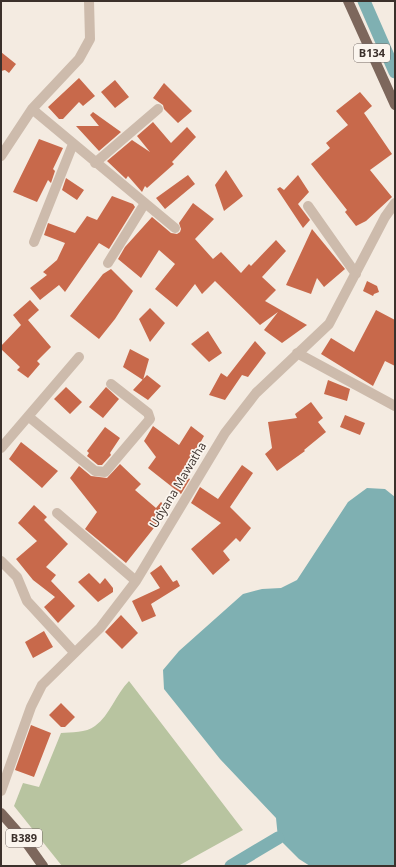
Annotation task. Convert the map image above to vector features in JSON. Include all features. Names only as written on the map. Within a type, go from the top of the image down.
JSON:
[{"type":"main road","name":"B134","points":[[348,1],[395,105]]},
{"type":"main road","name":"B389","points":[[1,813],[23,838],[43,866]]},
{"type":"street","points":[[1,156],[32,110],[79,59],[90,39],[89,1]]},
{"type":"street","points":[[95,163],[158,109]]},
{"type":"street","points":[[32,110],[175,228]]},
{"type":"street","points":[[34,242],[73,144]]},
{"type":"street","points":[[108,263],[145,203]]},
{"type":"street","name":"Udyana Mawatha","points":[[1,791],[31,707],[42,685],[100,628],[136,581],[225,433],[256,394],[297,353],[329,324],[385,217],[395,203]]},
{"type":"street","points":[[308,206],[356,274]]},
{"type":"street","points":[[297,353],[395,406]]},
{"type":"street","points":[[1,448],[30,417],[79,357]]},
{"type":"street","points":[[30,417],[95,471],[105,472],[150,419],[148,413],[111,384]]},
{"type":"street","points":[[57,514],[136,581]]},
{"type":"street","points":[[1,561],[17,576],[27,601],[74,652]]},
{"type":"green space","points":[[129,681],[243,830],[178,866],[62,866],[14,806],[23,783],[39,787],[61,733],[83,731],[95,726],[105,716],[124,686]]},
{"type":"water","points":[[367,488],[385,489],[395,497],[395,866],[310,866],[299,859],[278,838],[276,818],[220,759],[164,689],[163,670],[179,651],[243,594],[262,589],[281,588],[297,580],[348,502]]},
{"type":"building","points":[[1,52],[16,64],[9,73],[5,70],[1,71]]},
{"type":"building","points":[[79,78],[95,96],[83,106],[79,102],[63,119],[59,119],[48,107]]},
{"type":"building","points":[[115,80],[129,97],[115,108],[101,92]]},
{"type":"building","points":[[164,83],[192,111],[178,123],[164,109],[163,105],[153,98]]},
{"type":"building","points":[[360,92],[372,106],[364,113],[392,154],[370,170],[392,197],[366,221],[356,226],[345,212],[347,210],[311,164],[330,148],[326,143],[348,125],[336,111]]},
{"type":"building","points":[[93,112],[121,132],[99,151],[76,126],[99,126],[90,115]]},
{"type":"building","points":[[153,122],[171,143],[187,127],[196,137],[172,162],[174,164],[147,188],[145,186],[142,192],[128,176],[126,179],[107,161],[132,140],[150,152],[137,136]]},
{"type":"building","points":[[39,139],[63,148],[53,169],[55,171],[51,183],[48,180],[37,202],[13,192]]},
{"type":"building","points":[[226,170],[243,196],[224,211],[215,185]]},
{"type":"building","points":[[188,175],[195,184],[165,209],[156,198]]},
{"type":"building","points":[[298,175],[309,192],[298,204],[310,220],[303,228],[277,189],[280,187],[284,190]]},
{"type":"building","points":[[66,178],[84,190],[77,200],[62,190]]},
{"type":"building","points":[[112,196],[133,204],[135,207],[109,249],[99,243],[65,292],[59,285],[40,300],[30,288],[47,275],[43,272],[57,260],[65,243],[44,235],[48,223],[75,233],[87,216],[97,220]]},
{"type":"building","points":[[193,203],[214,219],[195,239],[213,259],[221,252],[241,273],[249,264],[251,266],[276,240],[286,251],[262,277],[276,290],[265,301],[307,325],[282,343],[264,330],[278,312],[260,325],[215,281],[202,294],[195,284],[177,307],[155,289],[175,264],[159,250],[141,278],[118,259],[125,247],[152,217],[171,233],[177,234],[180,232],[181,229],[179,223]]},
{"type":"building","points":[[312,229],[345,269],[324,287],[317,278],[311,294],[286,285]]},
{"type":"building","points":[[111,269],[133,291],[115,319],[99,339],[70,316],[103,274]]},
{"type":"building","points":[[367,281],[377,286],[379,292],[373,296],[363,291]]},
{"type":"building","points":[[30,300],[39,310],[28,320],[51,347],[37,361],[40,364],[28,378],[17,370],[20,367],[1,349],[1,346],[21,325],[13,315]]},
{"type":"building","points":[[150,308],[165,323],[150,342],[139,319]]},
{"type":"building","points":[[376,310],[395,320],[395,366],[385,361],[373,386],[321,354],[331,338],[354,352]]},
{"type":"building","points":[[208,331],[222,353],[209,362],[191,344]]},
{"type":"building","points":[[255,341],[266,353],[248,377],[242,375],[225,400],[209,395],[221,373],[227,377]]},
{"type":"building","points":[[130,349],[149,359],[143,380],[123,367]]},
{"type":"building","points":[[147,375],[161,386],[148,400],[133,390]]},
{"type":"building","points":[[328,380],[350,389],[347,401],[324,394]]},
{"type":"building","points":[[66,387],[82,402],[70,414],[54,399]]},
{"type":"building","points":[[106,387],[119,399],[103,418],[89,407]]},
{"type":"building","points":[[311,402],[323,418],[318,422],[326,432],[304,450],[305,451],[277,471],[265,454],[272,448],[268,422],[297,418],[295,414]]},
{"type":"building","points":[[345,415],[365,423],[360,435],[340,427]]},
{"type":"building","points":[[153,426],[179,445],[191,426],[204,436],[193,456],[197,459],[184,476],[190,479],[181,494],[148,468],[156,457],[144,441]]},
{"type":"building","points":[[105,427],[120,438],[110,453],[111,455],[102,465],[98,465],[87,456],[89,453],[87,451]]},
{"type":"building","points":[[21,442],[58,471],[42,488],[9,459]]},
{"type":"building","points":[[120,464],[141,484],[135,490],[156,508],[161,502],[169,509],[126,563],[85,529],[97,512],[70,478],[79,466],[91,476],[107,478]]},
{"type":"building","points":[[242,465],[253,473],[230,507],[251,528],[240,542],[236,538],[223,551],[230,560],[213,575],[191,549],[221,523],[191,503],[200,487],[218,499]]},
{"type":"building","points":[[34,505],[47,517],[44,520],[68,544],[46,567],[56,575],[51,581],[75,606],[58,623],[44,607],[55,597],[33,580],[16,559],[37,541],[18,523]]},
{"type":"building","points":[[161,565],[173,582],[177,580],[180,586],[151,604],[156,616],[142,622],[132,601],[160,588],[150,573]]},
{"type":"building","points":[[89,573],[100,584],[105,578],[113,588],[113,592],[98,602],[78,582]]},
{"type":"building","points":[[121,615],[138,633],[122,649],[105,632]]},
{"type":"building","points":[[44,631],[53,647],[33,658],[25,642]]},
{"type":"building","points":[[61,703],[75,717],[65,727],[61,727],[49,715]]},
{"type":"building","points":[[31,725],[51,733],[34,777],[15,770]]},
{"type":"waterway","points":[[364,1],[395,72]]},
{"type":"waterway","points":[[231,866],[278,838]]}]
